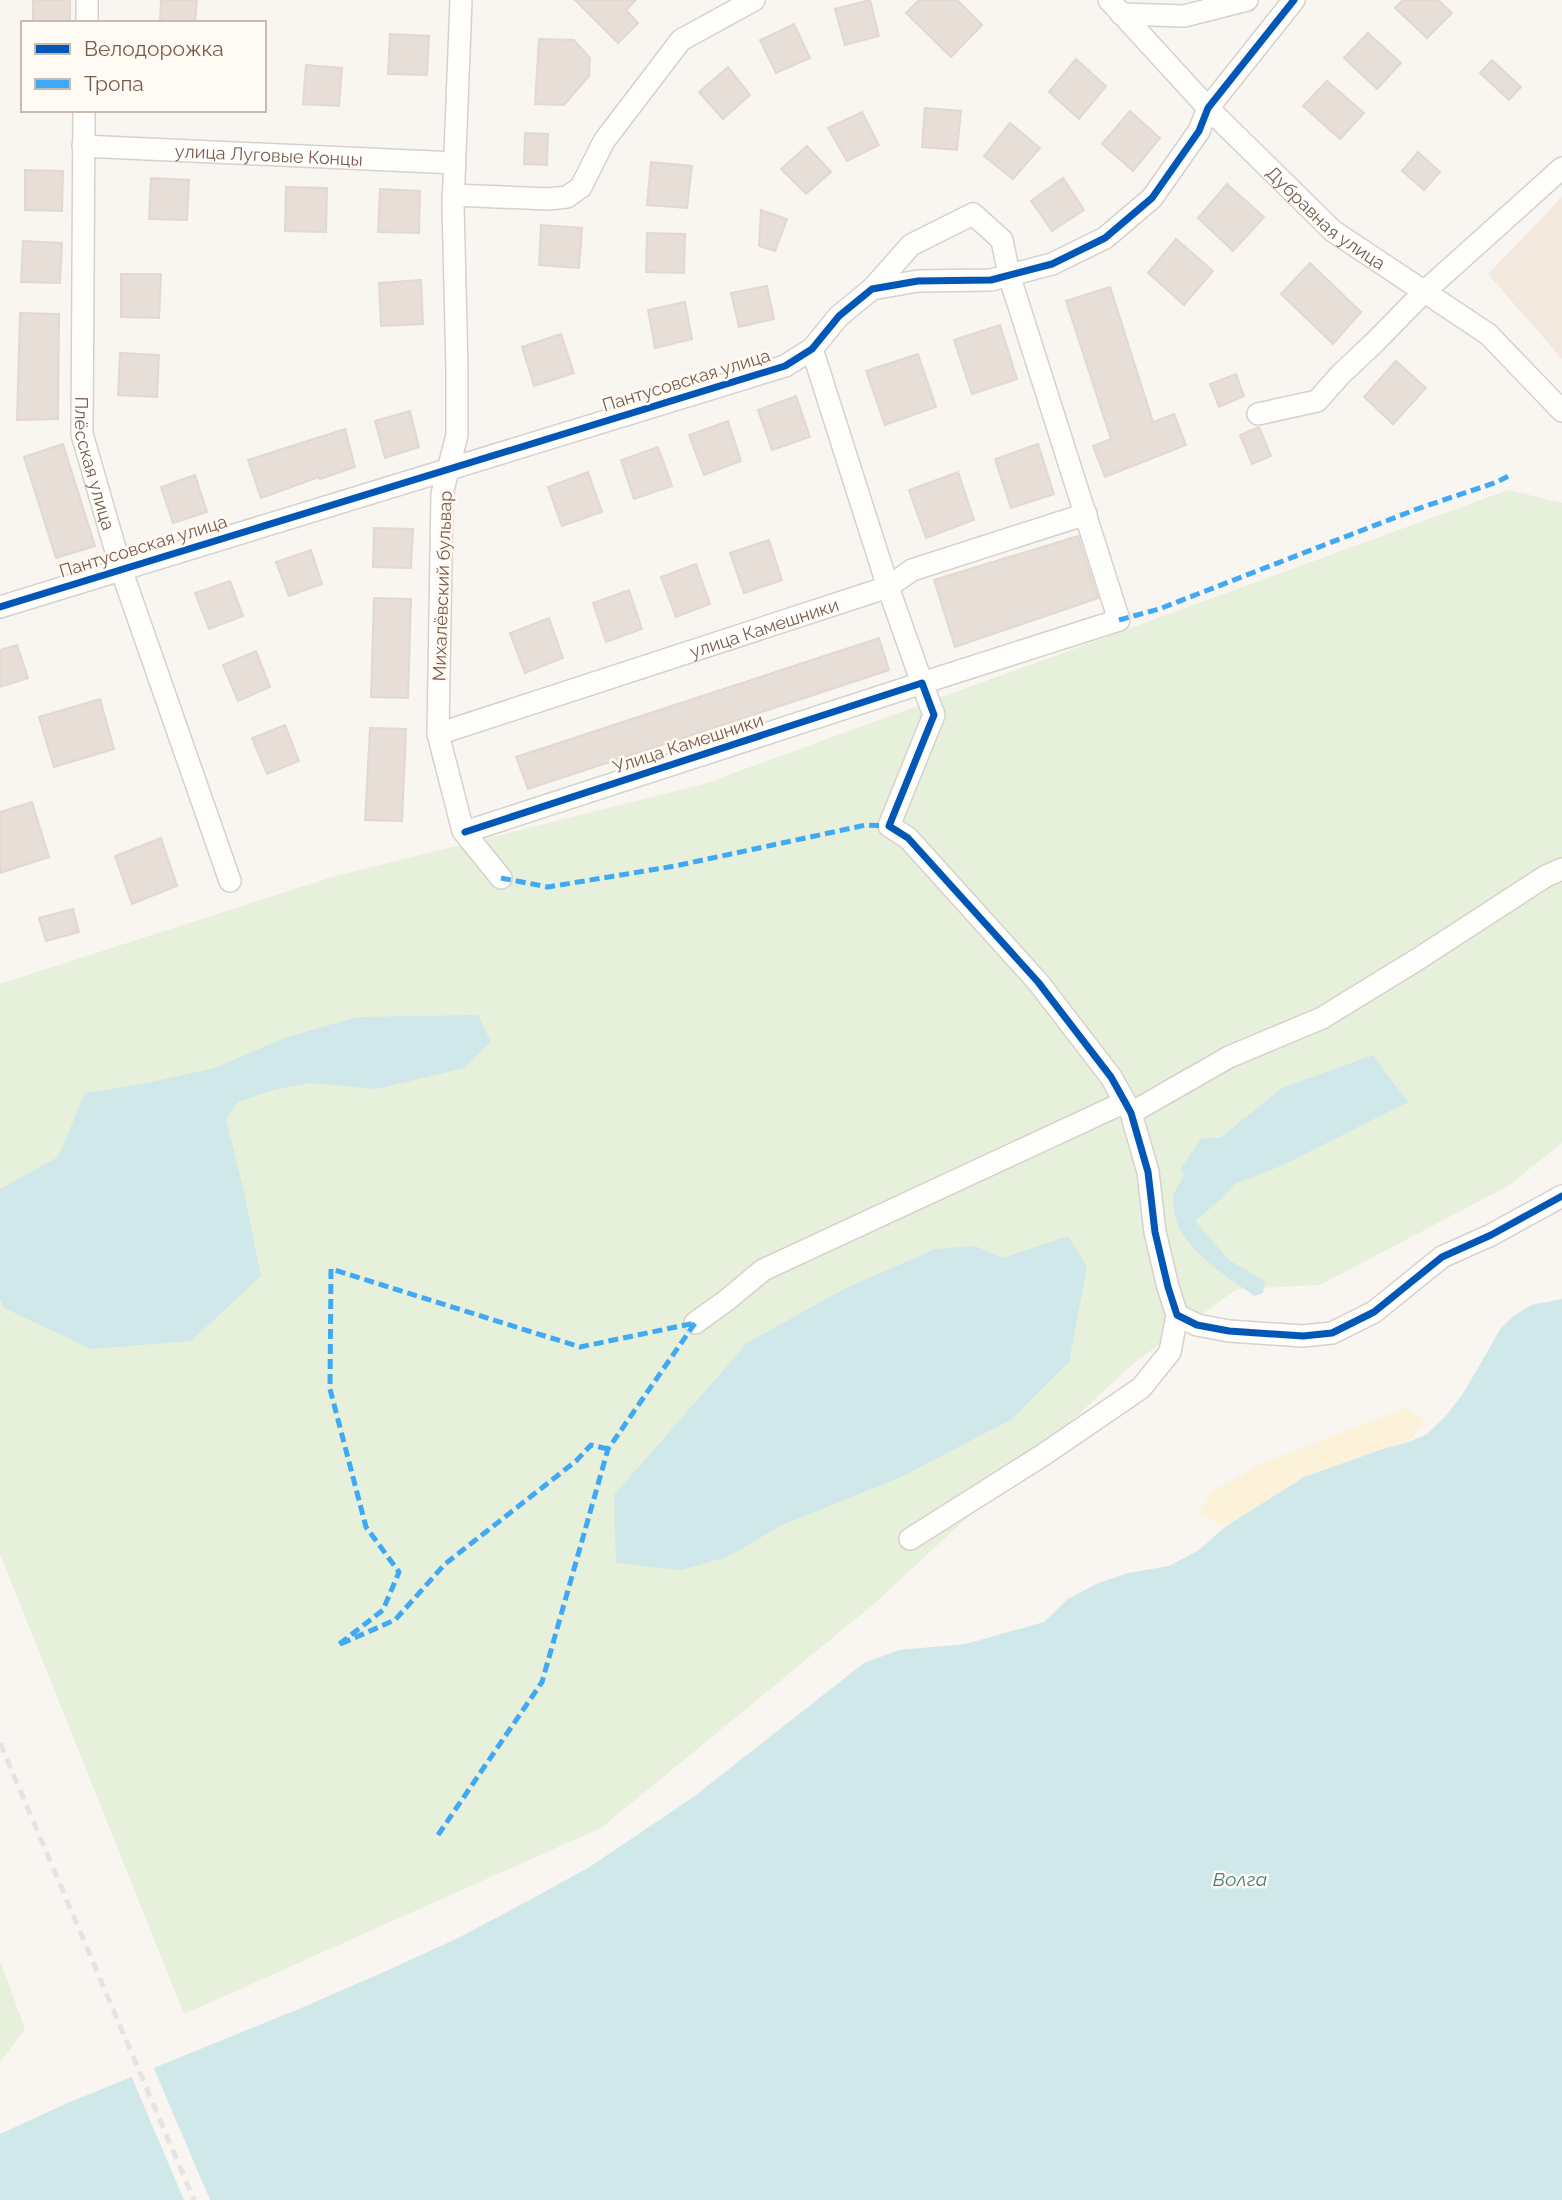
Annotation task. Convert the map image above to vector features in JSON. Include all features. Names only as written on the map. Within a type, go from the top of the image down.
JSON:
[{"type":"street","points":[[87,21],[88,0]]},
{"type":"street","name":"Михалёвский бульвар","points":[[461,0],[453,195],[457,435],[442,494],[438,734],[464,832],[502,878]]},
{"type":"street","points":[[453,195],[549,199],[567,197],[581,187],[604,141],[681,40],[754,0]]},
{"type":"street","points":[[1115,7],[1184,16],[1247,0]]},
{"type":"street","name":"Пантусовская улица","points":[[0,607],[785,366],[812,349],[839,316],[872,289],[918,281],[991,280],[1052,264],[1105,238],[1152,198],[1199,131],[1208,108],[1294,0]]},
{"type":"street","name":"Дубравная улица","points":[[1115,7],[1208,108],[1333,230],[1488,334],[1562,411]]},
{"type":"street","name":"Плёсская улица","points":[[84,112],[82,434],[121,569],[230,881]]},
{"type":"street","name":"улица Луговые Концы","points":[[83,146],[455,163]]},
{"type":"street","points":[[1258,414],[1317,401],[1423,292],[1562,168]]},
{"type":"street","points":[[872,289],[912,245],[973,214],[1002,240],[1009,275],[1086,514]]},
{"type":"street","points":[[812,349],[888,587],[934,715],[889,826],[908,838],[1038,982],[1111,1077],[1128,1107],[1148,1172],[1155,1232],[1177,1315],[1170,1352],[1141,1388],[1043,1455],[911,1539]]},
{"type":"street","name":"улица Камешники","points":[[438,734],[888,587],[912,570],[1086,514]]},
{"type":"street","name":"Улица Камешники","points":[[464,832],[1119,620],[1086,514]]},
{"type":"street","points":[[695,1323],[763,1270],[1128,1107],[1229,1056],[1322,1018],[1546,876],[1562,869]]},
{"type":"street","points":[[1177,1315],[1197,1325],[1229,1331],[1303,1336],[1332,1333],[1374,1312],[1442,1257],[1491,1235],[1562,1196]]},
{"type":"shaded area","points":[[1562,197],[1562,359],[1488,274]]},
{"type":"green space","points":[[1508,490],[1562,503],[1562,1143],[1508,1186],[1320,1285],[1237,1289],[1134,1363],[875,1603],[601,1828],[184,2014],[0,1554],[0,984],[332,877],[704,784]]},
{"type":"green space","points":[[0,1961],[25,2029],[0,2062]]},
{"type":"sand","points":[[1406,1408],[1425,1420],[1409,1442],[1304,1477],[1225,1527],[1199,1514],[1211,1492],[1263,1463]]},
{"type":"water","points":[[478,1015],[491,1042],[464,1068],[377,1089],[309,1083],[273,1090],[238,1102],[226,1119],[261,1276],[191,1341],[91,1349],[4,1308],[0,1299],[0,1189],[58,1157],[85,1093],[143,1084],[215,1068],[284,1038],[357,1017]]},
{"type":"water","points":[[1373,1055],[1408,1102],[1281,1166],[1235,1184],[1195,1221],[1229,1260],[1265,1281],[1263,1293],[1254,1296],[1201,1256],[1181,1231],[1173,1200],[1184,1176],[1180,1169],[1202,1138],[1220,1138],[1282,1088]]},
{"type":"water","points":[[1068,1236],[1087,1267],[1069,1362],[1012,1419],[901,1477],[782,1525],[727,1557],[681,1570],[616,1563],[614,1495],[747,1343],[844,1289],[935,1249],[975,1246],[1003,1258]]},
{"type":"water","name":"Волга","points":[[1562,1299],[1562,2200],[0,2200],[0,2134],[70,2102],[386,1971],[456,1939],[528,1901],[591,1866],[692,1798],[864,1663],[899,1650],[966,1644],[1044,1622],[1068,1599],[1098,1583],[1128,1573],[1169,1566],[1199,1550],[1225,1527],[1304,1477],[1427,1434],[1446,1416],[1464,1392],[1501,1328],[1531,1305]]},
{"type":"pier","points":[[152,2064],[210,2200],[184,2200],[130,2073]]},
{"type":"building","points":[[33,0],[70,0],[70,21],[33,21]]},
{"type":"building","points":[[161,0],[197,0],[195,21],[160,21]]},
{"type":"building","points":[[575,0],[636,0],[626,10],[638,23],[618,43]]},
{"type":"building","points":[[870,0],[879,36],[845,45],[835,9]]},
{"type":"building","points":[[919,0],[957,0],[982,25],[951,57],[906,13]]},
{"type":"building","points":[[1403,0],[1438,0],[1452,13],[1427,38],[1395,8]]},
{"type":"building","points":[[794,24],[810,58],[776,73],[760,40]]},
{"type":"building","points":[[1368,33],[1401,63],[1377,89],[1344,58]]},
{"type":"building","points":[[390,34],[429,36],[427,75],[388,74]]},
{"type":"building","points":[[539,39],[574,40],[590,58],[589,76],[564,105],[535,104]]},
{"type":"building","points":[[1076,59],[1106,86],[1079,119],[1049,92]]},
{"type":"building","points":[[1492,60],[1521,87],[1509,100],[1480,73]]},
{"type":"building","points":[[306,65],[342,68],[339,106],[303,104]]},
{"type":"building","points":[[728,67],[750,95],[723,119],[699,92]]},
{"type":"building","points":[[1327,81],[1364,113],[1340,139],[1303,106]]},
{"type":"building","points":[[925,108],[961,111],[957,150],[922,147]]},
{"type":"building","points":[[1130,111],[1160,138],[1133,171],[1102,144]]},
{"type":"building","points":[[862,112],[879,145],[847,161],[828,128]]},
{"type":"building","points":[[1010,123],[1040,148],[1013,179],[984,156]]},
{"type":"building","points":[[525,133],[548,134],[547,165],[524,164]]},
{"type":"building","points":[[807,146],[831,172],[806,194],[781,169]]},
{"type":"building","points":[[1418,152],[1440,172],[1424,190],[1402,171]]},
{"type":"building","points":[[651,162],[692,166],[687,208],[647,205]]},
{"type":"building","points":[[25,170],[63,171],[62,211],[25,210]]},
{"type":"building","points":[[151,178],[189,180],[187,220],[149,219]]},
{"type":"building","points":[[1063,178],[1084,210],[1052,231],[1031,201]]},
{"type":"building","points":[[1227,184],[1264,217],[1233,251],[1198,218]]},
{"type":"building","points":[[286,187],[327,188],[326,232],[285,231]]},
{"type":"building","points":[[380,189],[420,191],[419,233],[378,232]]},
{"type":"building","points":[[761,210],[787,219],[775,251],[759,246]]},
{"type":"building","points":[[541,225],[582,228],[579,268],[539,265]]},
{"type":"building","points":[[647,233],[685,234],[684,273],[646,272]]},
{"type":"building","points":[[1176,239],[1213,271],[1184,305],[1148,273]]},
{"type":"building","points":[[23,241],[62,243],[60,283],[21,282]]},
{"type":"building","points":[[1310,263],[1361,312],[1333,344],[1281,294]]},
{"type":"building","points":[[121,274],[161,274],[159,318],[121,317]]},
{"type":"building","points":[[421,280],[423,324],[381,326],[379,283]]},
{"type":"building","points":[[767,286],[774,319],[739,327],[731,293]]},
{"type":"building","points":[[1110,287],[1153,422],[1174,414],[1186,445],[1105,477],[1093,446],[1111,439],[1066,301]]},
{"type":"building","points":[[685,302],[692,339],[655,348],[648,310]]},
{"type":"building","points":[[20,313],[59,314],[58,419],[17,420]]},
{"type":"building","points":[[1000,325],[1017,379],[972,394],[954,340]]},
{"type":"building","points":[[561,334],[574,373],[534,386],[522,347]]},
{"type":"building","points":[[120,353],[159,355],[157,397],[118,395]]},
{"type":"building","points":[[918,354],[936,407],[885,425],[866,371]]},
{"type":"building","points":[[1396,361],[1426,388],[1393,424],[1364,397]]},
{"type":"building","points":[[1236,374],[1244,396],[1219,407],[1210,384]]},
{"type":"building","points":[[796,396],[810,437],[772,450],[758,410]]},
{"type":"building","points":[[410,411],[419,447],[385,458],[375,421]]},
{"type":"building","points":[[728,421],[741,461],[704,475],[689,435]]},
{"type":"building","points":[[1259,427],[1271,456],[1252,464],[1240,435]]},
{"type":"building","points":[[345,429],[355,467],[261,498],[248,460]]},
{"type":"building","points":[[63,444],[95,546],[56,558],[24,457]]},
{"type":"building","points":[[1038,444],[1054,494],[1011,508],[995,459]]},
{"type":"building","points":[[658,447],[672,486],[634,499],[621,460]]},
{"type":"building","points":[[588,472],[602,512],[562,526],[548,487]]},
{"type":"building","points":[[958,472],[974,520],[926,538],[909,490]]},
{"type":"building","points":[[195,475],[207,512],[173,523],[161,487]]},
{"type":"building","points":[[374,528],[413,529],[411,568],[373,567]]},
{"type":"building","points":[[1078,536],[1098,598],[955,647],[934,580]]},
{"type":"building","points":[[769,540],[782,580],[744,593],[730,553]]},
{"type":"building","points":[[311,550],[322,584],[289,596],[276,562]]},
{"type":"building","points":[[696,564],[710,604],[676,617],[661,577]]},
{"type":"building","points":[[230,581],[243,616],[209,629],[195,593]]},
{"type":"building","points":[[629,590],[642,629],[606,642],[593,603]]},
{"type":"building","points":[[374,598],[411,599],[408,698],[371,697]]},
{"type":"building","points":[[549,618],[563,658],[525,673],[510,633]]},
{"type":"building","points":[[879,638],[889,670],[528,789],[516,757]]},
{"type":"building","points":[[17,645],[28,678],[0,687],[0,650]]},
{"type":"building","points":[[256,651],[270,687],[238,701],[223,665]]},
{"type":"building","points":[[100,699],[114,749],[54,767],[39,717]]},
{"type":"building","points":[[285,725],[299,761],[267,774],[252,738]]},
{"type":"building","points":[[370,728],[406,729],[402,821],[365,820]]},
{"type":"building","points":[[32,802],[49,857],[0,873],[0,812]]},
{"type":"building","points":[[161,838],[177,886],[132,904],[115,856]]},
{"type":"building","points":[[73,909],[79,932],[46,941],[39,918]]},
{"type":"railway","points":[[0,1743],[194,2200]]},
{"type":"marked path","points":[[1119,620],[1159,609],[1417,509],[1497,482],[1512,474]]},
{"type":"marked path","points":[[501,878],[548,887],[675,866],[866,825],[889,826]]},
{"type":"marked path","points":[[608,1449],[591,1445],[576,1461],[445,1564],[395,1620],[338,1645],[383,1610],[399,1572],[366,1527],[330,1389],[331,1269],[580,1347],[695,1323]]},
{"type":"marked path","points":[[438,1835],[542,1682],[608,1449],[695,1323]]},
{"type":"cycle path","points":[[0,607],[785,366],[812,349],[839,316],[872,289],[918,281],[991,280],[1052,264],[1105,238],[1152,198],[1199,131],[1208,108],[1294,0]]},
{"type":"cycle path","points":[[465,832],[922,683],[934,715],[889,826],[908,838],[1038,982],[1111,1077],[1131,1113],[1148,1172],[1155,1232],[1177,1315],[1197,1325],[1229,1331],[1303,1336],[1332,1333],[1374,1312],[1442,1257],[1491,1235],[1562,1196]]}]
